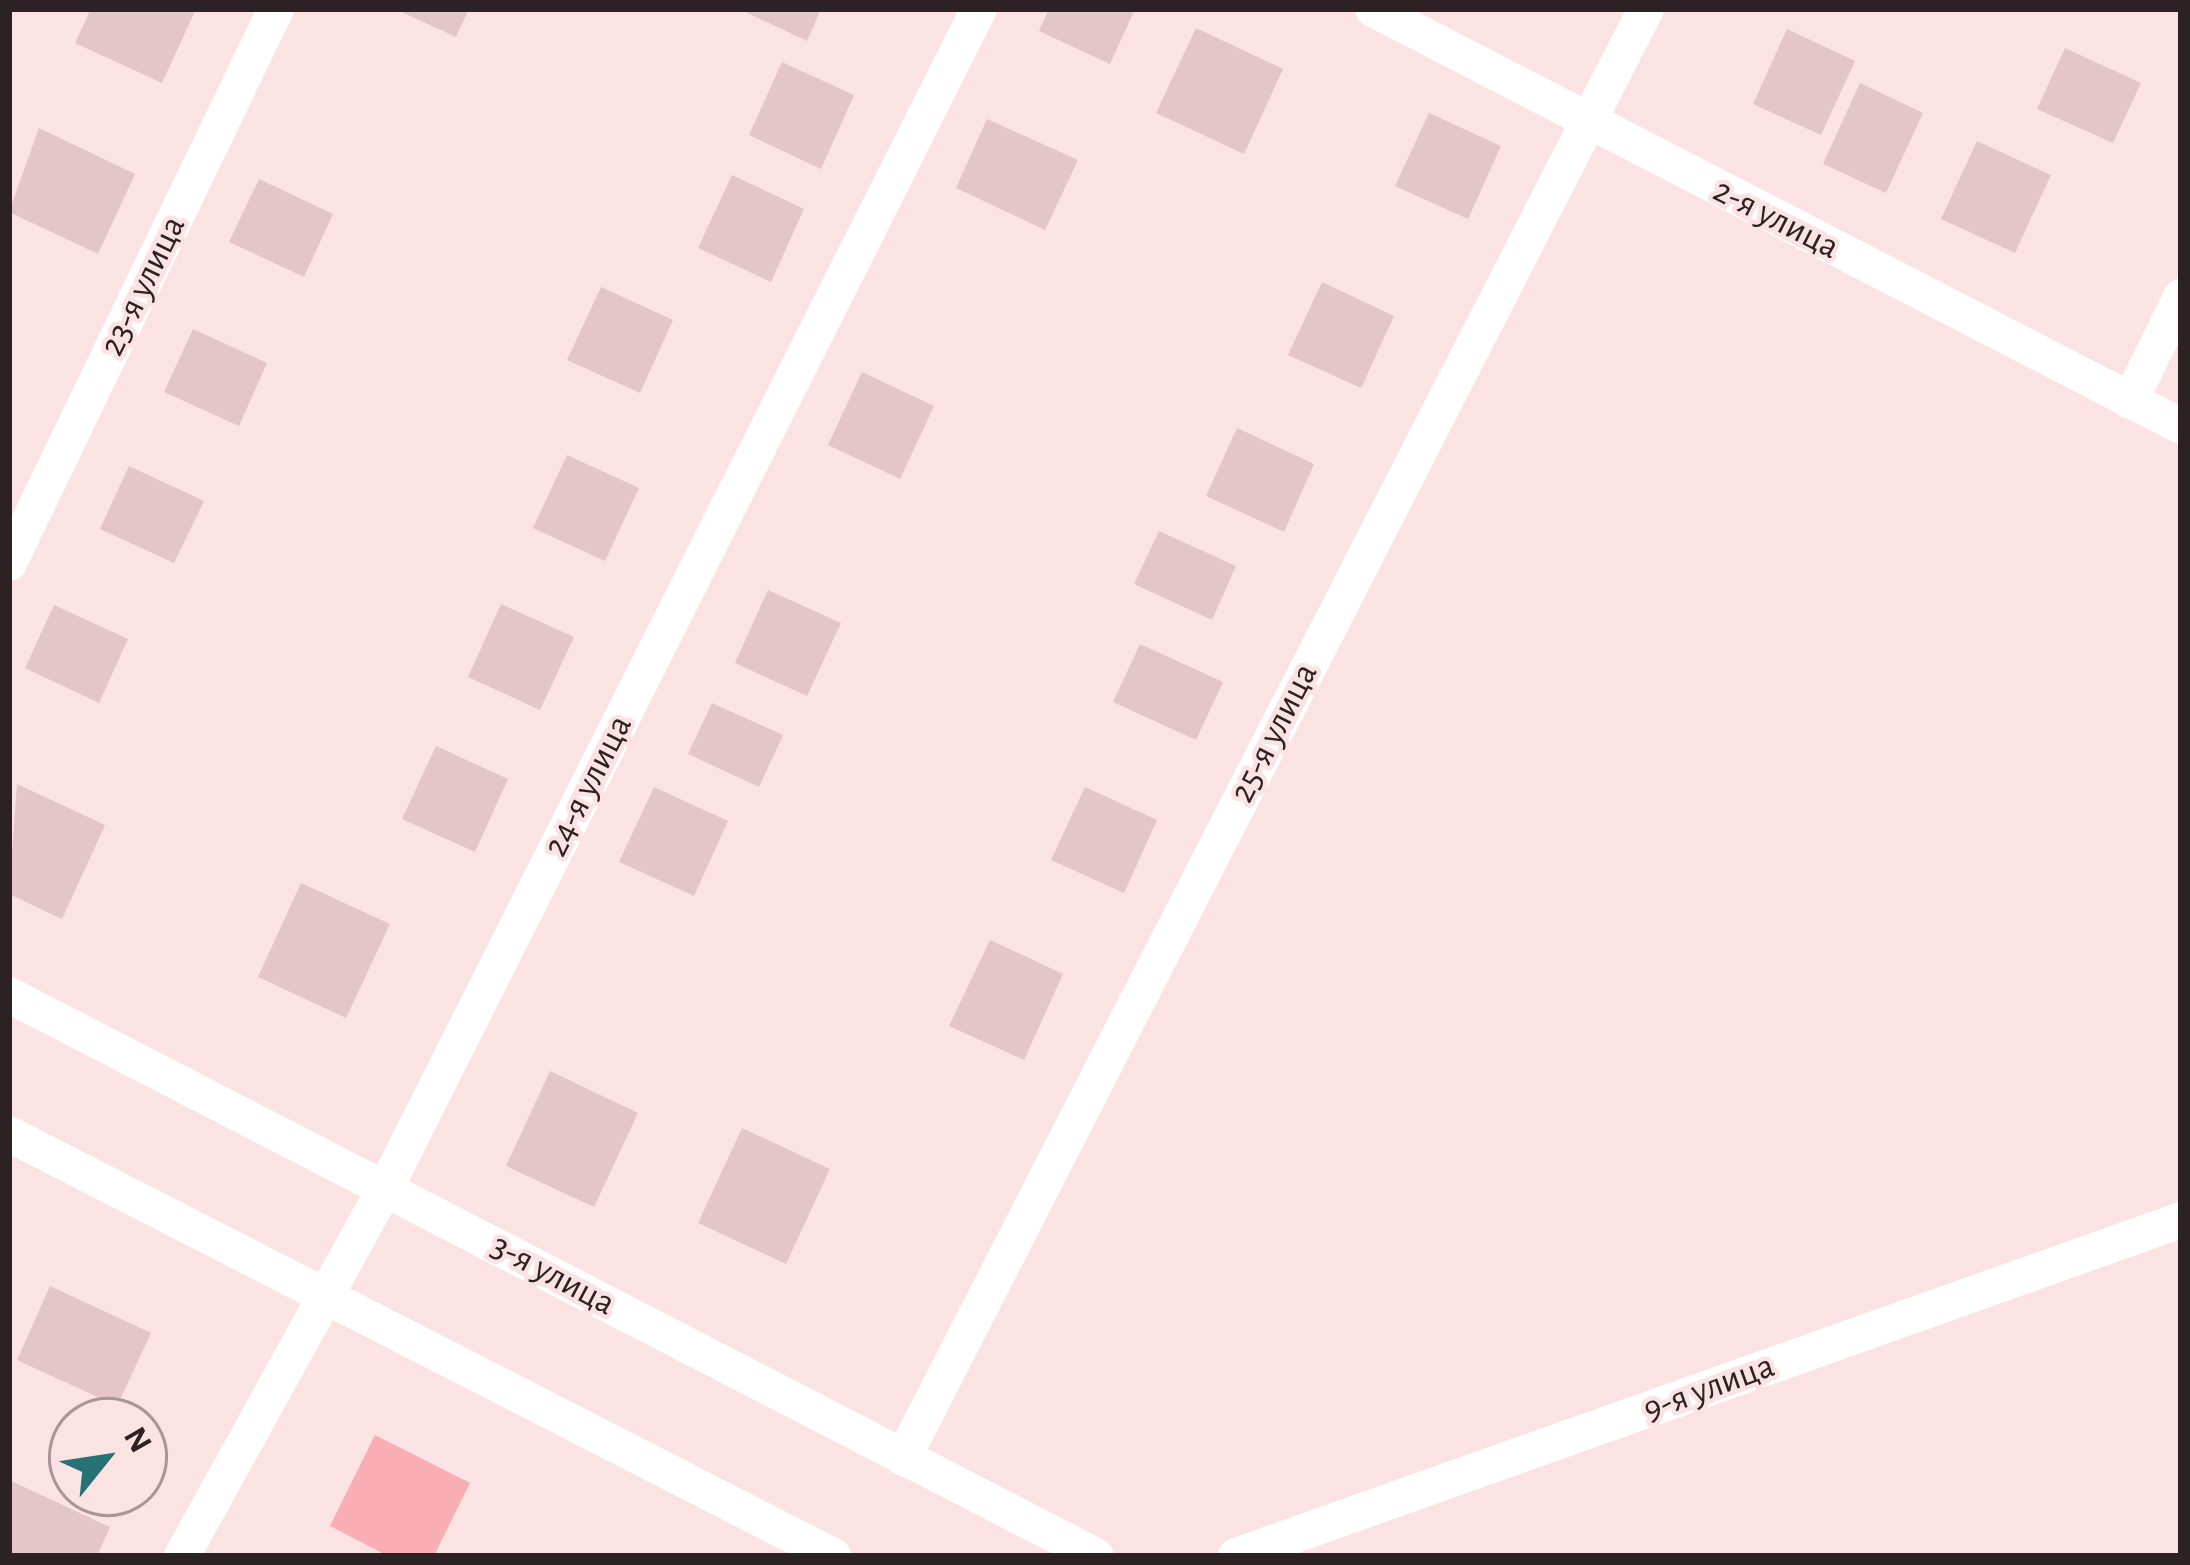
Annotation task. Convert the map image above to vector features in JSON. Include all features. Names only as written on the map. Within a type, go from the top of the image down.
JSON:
[{"type":"street","name":"23-я улица","points":[[9,563],[277,9]]},
{"type":"street","name":"24-я улица","points":[[182,1556],[386,1187],[979,9]]},
{"type":"street","name":"2-я улица","points":[[1373,9],[2181,426]]},
{"type":"street","name":"25-я улица","points":[[903,1458],[1646,9]]},
{"type":"street","points":[[2130,401],[2181,297]]},
{"type":"street","name":"3-я улица","points":[[9,995],[1096,1556]]},
{"type":"street","points":[[9,1135],[833,1556]]},
{"type":"street","name":"9-я улица","points":[[1236,1556],[2181,1220]]},
{"type":"shaded area","points":[[375,1435],[470,1483],[434,1556],[388,1556],[330,1526]]},
{"type":"building","points":[[91,9],[196,9],[162,83],[75,43]]},
{"type":"building","points":[[395,9],[469,9],[456,37]]},
{"type":"building","points":[[739,9],[821,9],[807,41]]},
{"type":"building","points":[[1049,9],[1135,9],[1110,64],[1039,31]]},
{"type":"building","points":[[1196,28],[1283,69],[1244,154],[1156,113]]},
{"type":"building","points":[[1787,29],[1855,61],[1821,135],[1753,104]]},
{"type":"building","points":[[2065,48],[2141,83],[2113,143],[2037,109]]},
{"type":"building","points":[[782,62],[854,95],[821,169],[749,135]]},
{"type":"building","points":[[1860,83],[1923,113],[1886,193],[1823,164]]},
{"type":"building","points":[[1429,113],[1501,146],[1468,219],[1395,186]]},
{"type":"building","points":[[987,119],[1078,160],[1045,230],[956,188]]},
{"type":"building","points":[[39,128],[135,174],[98,254],[9,212]]},
{"type":"building","points":[[1977,141],[2051,175],[2015,253],[1941,219]]},
{"type":"building","points":[[732,175],[804,209],[771,282],[698,248]]},
{"type":"building","points":[[259,179],[333,214],[304,277],[229,242]]},
{"type":"building","points":[[1322,282],[1394,316],[1361,388],[1288,355]]},
{"type":"building","points":[[601,287],[673,320],[640,393],[567,360]]},
{"type":"building","points":[[193,329],[267,363],[239,426],[164,392]]},
{"type":"building","points":[[862,372],[934,406],[900,479],[828,445]]},
{"type":"building","points":[[1237,428],[1314,464],[1284,532],[1206,496]]},
{"type":"building","points":[[567,455],[639,488],[605,561],[533,528]]},
{"type":"building","points":[[129,466],[204,501],[174,563],[100,529]]},
{"type":"building","points":[[1159,531],[1236,566],[1212,620],[1134,584]]},
{"type":"building","points":[[768,590],[841,623],[807,696],[735,663]]},
{"type":"building","points":[[501,604],[574,637],[540,710],[468,677]]},
{"type":"building","points":[[54,605],[128,639],[99,703],[25,668]]},
{"type":"building","points":[[1140,644],[1223,682],[1196,740],[1113,702]]},
{"type":"building","points":[[712,703],[783,735],[759,787],[688,754]]},
{"type":"building","points":[[436,746],[508,779],[475,852],[402,819]]},
{"type":"building","points":[[17,784],[105,825],[62,919],[9,894]]},
{"type":"building","points":[[654,787],[728,821],[694,896],[619,862]]},
{"type":"building","points":[[1085,787],[1157,820],[1124,893],[1051,860]]},
{"type":"building","points":[[301,883],[390,924],[346,1018],[258,977]]},
{"type":"building","points":[[990,940],[1063,974],[1024,1060],[949,1026]]},
{"type":"building","points":[[550,1071],[638,1113],[594,1207],[506,1166]]},
{"type":"building","points":[[742,1128],[830,1169],[786,1264],[698,1223]]},
{"type":"building","points":[[50,1286],[151,1333],[121,1397],[97,1397],[17,1360]]},
{"type":"building","points":[[9,1480],[48,1498],[48,1517],[89,1517],[110,1527],[97,1556],[9,1556]]}]
